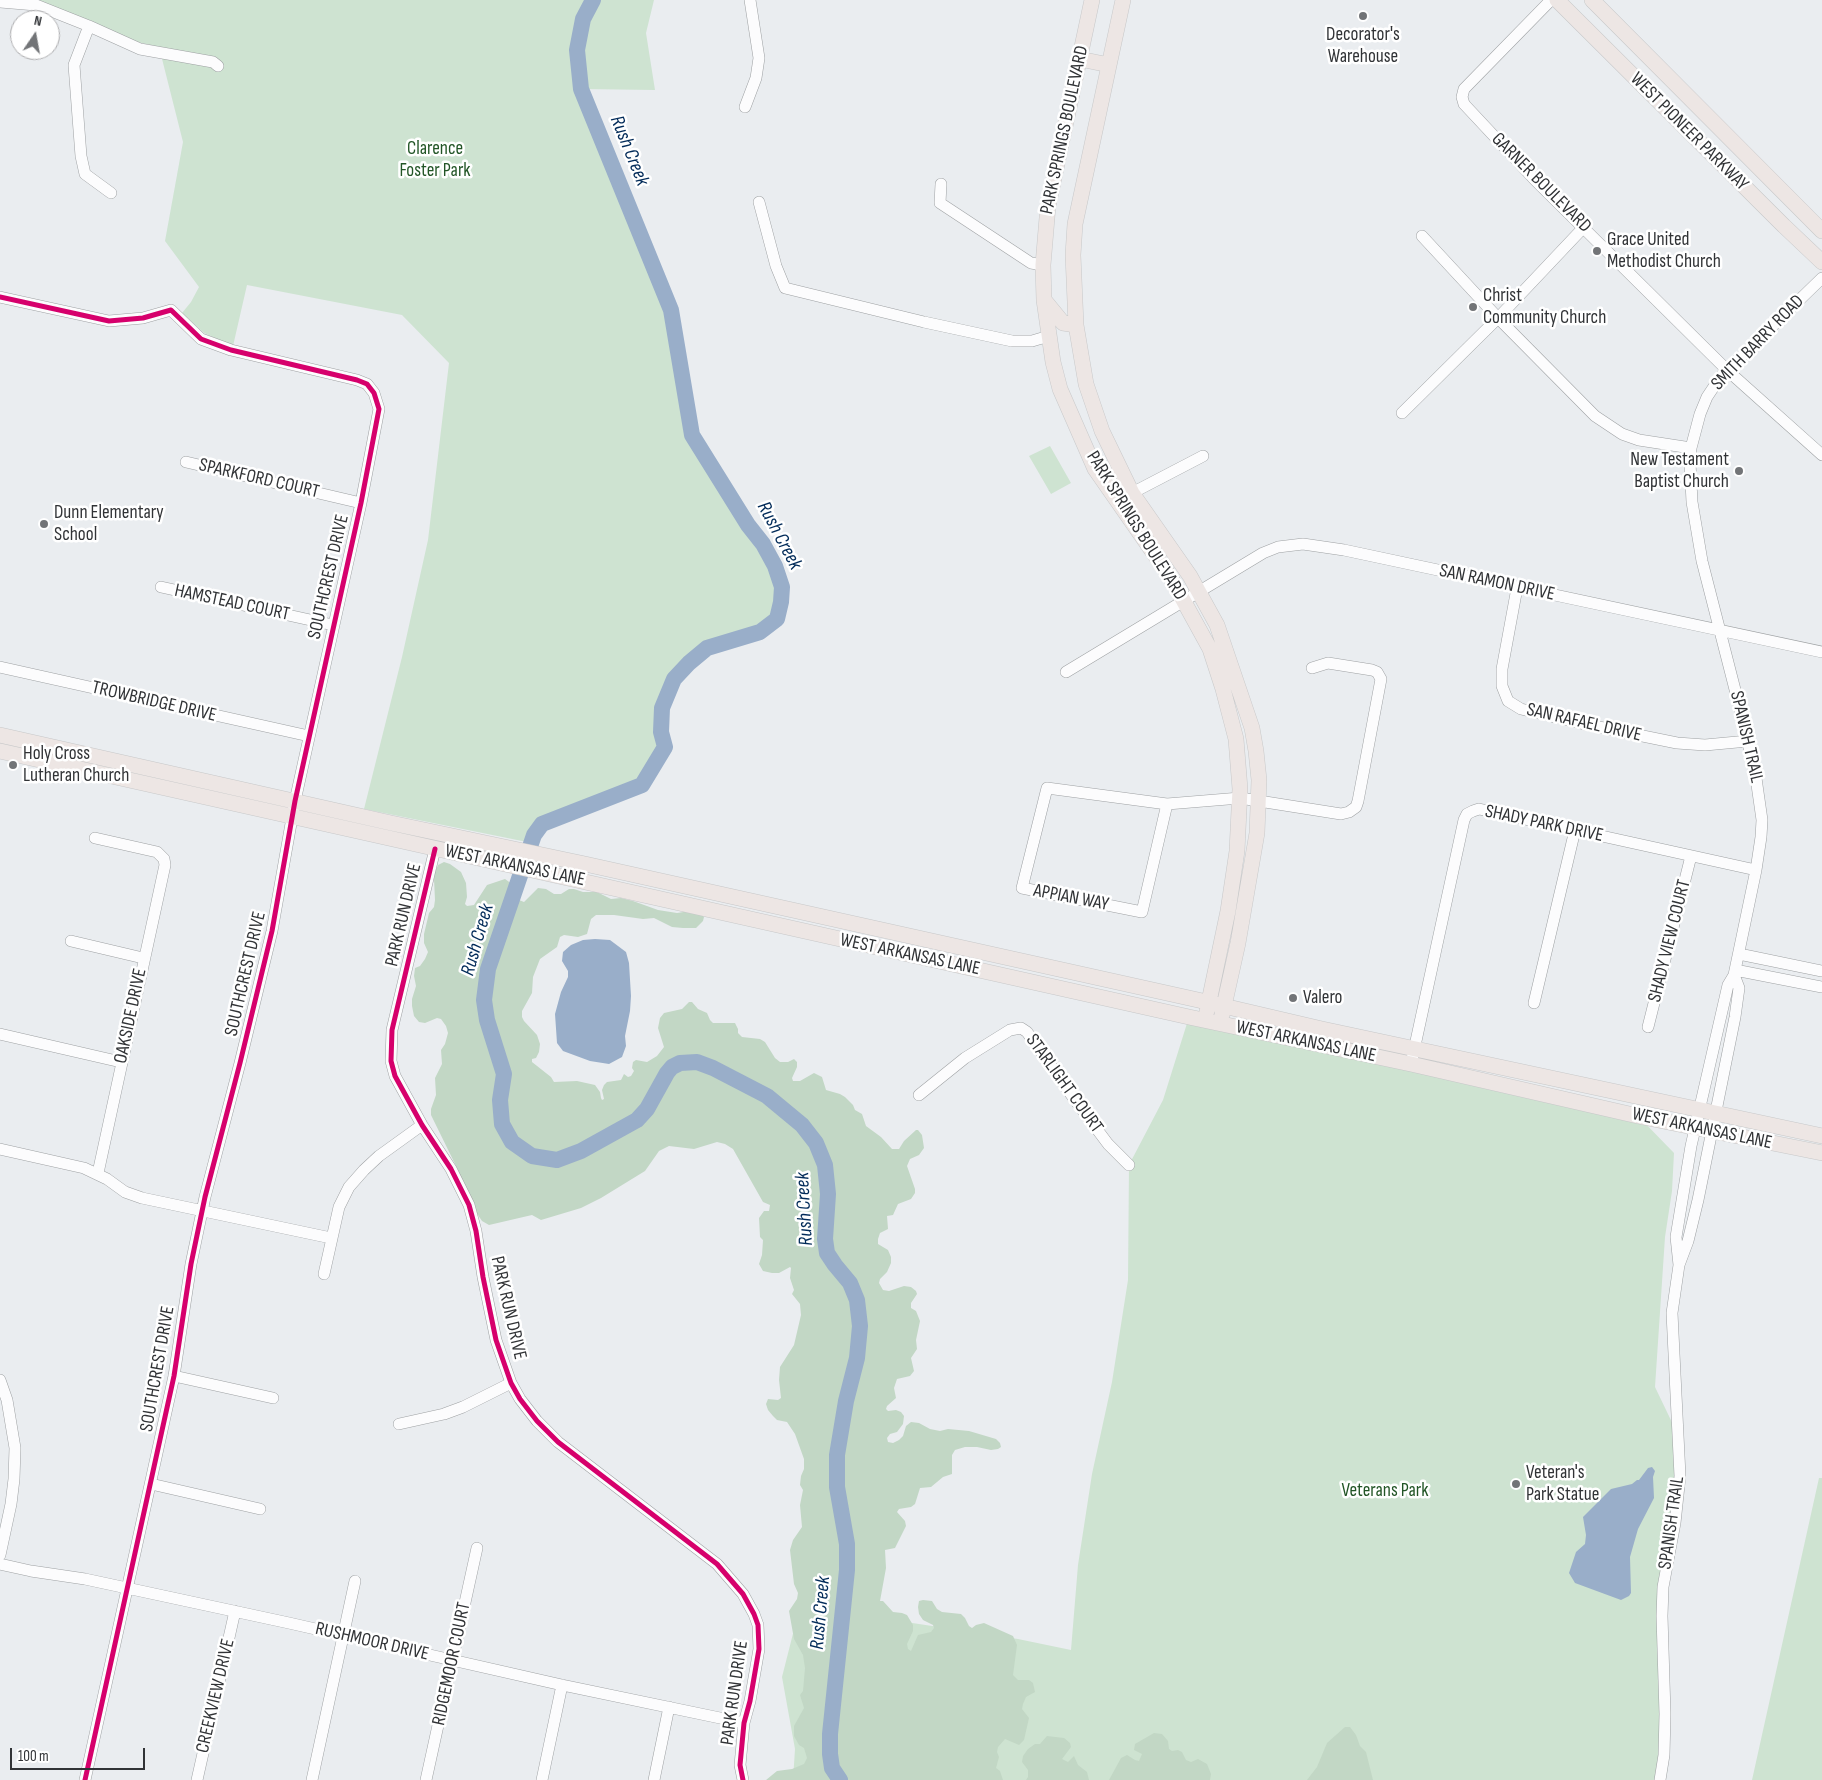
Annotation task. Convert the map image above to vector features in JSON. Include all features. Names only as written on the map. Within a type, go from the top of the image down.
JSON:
[{"type":"main road","name":"PARK SPRINGS BOULEVARD","points":[[1092,0],[1048,206],[1043,265],[1044,300],[1053,362],[1060,389],[1095,469],[1155,554],[1184,600],[1210,649],[1236,739],[1240,798],[1237,851],[1229,903],[1205,1020]]},
{"type":"main road","name":"PARK SPRINGS BOULEVARD","points":[[1123,0],[1075,224],[1073,264],[1076,325],[1086,384],[1102,431],[1132,493],[1190,576],[1217,625],[1249,719],[1256,750],[1258,801],[1255,847],[1238,943],[1220,1024]]},
{"type":"main road","name":"WEST PIONEER PARKWAY","points":[[1557,0],[1822,262]]},
{"type":"main road","name":"WEST PIONEER PARKWAY","points":[[1592,0],[1822,231]]},
{"type":"main road","points":[[1080,59],[1109,65]]},
{"type":"main road","points":[[1044,300],[1063,323],[1076,325]]},
{"type":"main road","name":"WEST ARKANSAS LANE","points":[[0,734],[1414,1049],[1822,1136]]},
{"type":"main road","name":"WEST ARKANSAS LANE","points":[[0,751],[1220,1024],[1411,1064],[1695,1128],[1822,1153]]},
{"type":"street","points":[[745,107],[756,78],[758,58],[750,0]]},
{"type":"street","name":"GARNER BOULEVARD","points":[[1551,0],[1464,89],[1462,93],[1464,104],[1535,180],[1727,370],[1822,455]]},
{"type":"street","points":[[0,2],[36,5],[140,49],[213,62],[218,66]]},
{"type":"street","points":[[89,26],[74,65],[81,156],[85,174],[111,193]]},
{"type":"street","points":[[941,184],[940,203],[1031,262],[1043,265]]},
{"type":"street","points":[[758,202],[776,266],[786,288],[924,322],[1012,341],[1032,341],[1049,336]]},
{"type":"street","points":[[1402,413],[1498,318],[1584,227]]},
{"type":"street","points":[[1422,236],[1498,318],[1595,416],[1622,434],[1638,440],[1692,448]]},
{"type":"street","name":"SMITH BARRY ROAD","points":[[1692,502],[1690,462],[1700,414],[1706,400],[1721,376],[1822,278]]},
{"type":"street","name":"SOUTHCREST DRIVE","points":[[0,297],[110,321],[143,318],[171,310],[202,339],[232,350],[367,384],[374,393],[379,409],[361,503],[295,801],[272,931],[202,1211],[191,1264],[174,1376],[84,1780]]},
{"type":"street","points":[[1132,493],[1203,456]]},
{"type":"street","name":"SPARKFORD COURT","points":[[186,462],[361,503]]},
{"type":"street","name":"SPANISH TRAIL","points":[[1679,1265],[1676,1237],[1695,1128],[1728,985],[1735,973],[1756,870],[1762,820],[1748,741],[1702,561],[1692,502]]},
{"type":"street","name":"SAN RAMON DRIVE","points":[[1066,672],[1263,553],[1278,547],[1303,544],[1344,550],[1822,652]]},
{"type":"street","name":"HAMSTEAD COURT","points":[[160,587],[333,625]]},
{"type":"street","name":"SAN RAFAEL DRIVE","points":[[1517,588],[1502,669],[1502,686],[1508,701],[1521,709],[1677,744],[1705,745],[1748,741]]},
{"type":"street","name":"APPIAN WAY","points":[[1167,804],[1142,912],[1022,888],[1047,788],[1167,804],[1240,798],[1341,814],[1349,812],[1356,806],[1358,801],[1381,679],[1377,672],[1372,670],[1328,663],[1312,668]]},
{"type":"street","name":"TROWBRIDGE DRIVE","points":[[0,667],[309,736]]},
{"type":"street","name":"SHADY PARK DRIVE","points":[[1411,1064],[1464,820],[1467,814],[1479,809],[1756,870]]},
{"type":"street","points":[[1534,1003],[1575,830]]},
{"type":"street","name":"OAKSIDE DRIVE","points":[[95,838],[157,852],[164,858],[98,1173]]},
{"type":"street","name":"PARK RUN DRIVE","points":[[435,848],[392,1030],[390,1042],[391,1061],[395,1076],[422,1125],[451,1169],[469,1206],[476,1232],[496,1340],[520,1399],[536,1421],[558,1442],[717,1564],[743,1594],[758,1625],[760,1649],[744,1723],[740,1765],[743,1780]]},
{"type":"street","name":"SHADY VIEW COURT","points":[[1648,1027],[1691,856]]},
{"type":"street","points":[[71,941],[144,958]]},
{"type":"street","points":[[1739,954],[1822,971]]},
{"type":"street","points":[[1735,973],[1822,987]]},
{"type":"street","name":"SPANISH TRAIL","points":[[1660,1780],[1664,1756],[1665,1714],[1663,1587],[1680,1476],[1672,1314],[1679,1265],[1690,1232],[1712,1131],[1739,988],[1735,973]]},
{"type":"street","name":"STARLIGHT COURT","points":[[919,1094],[965,1058],[1010,1030],[1021,1028],[1027,1032],[1108,1144],[1129,1165]]},
{"type":"street","points":[[0,1034],[121,1062]]},
{"type":"street","points":[[324,1274],[339,1207],[356,1178],[380,1156],[422,1125]]},
{"type":"street","points":[[0,1149],[84,1168],[98,1173],[125,1192],[142,1198],[331,1238]]},
{"type":"street","points":[[174,1376],[274,1398]]},
{"type":"street","points":[[0,1380],[8,1400],[15,1448],[11,1504],[0,1555]]},
{"type":"street","points":[[399,1424],[444,1414],[463,1407],[512,1383]]},
{"type":"street","points":[[151,1484],[260,1509]]},
{"type":"street","name":"RIDGEMOOR COURT","points":[[426,1780],[477,1548]]},
{"type":"street","name":"RUSHMOOR DRIVE","points":[[0,1564],[31,1571],[85,1579],[235,1611],[562,1685],[744,1723]]},
{"type":"street","points":[[312,1780],[355,1581]]},
{"type":"street","name":"CREEKVIEW DRIVE","points":[[197,1780],[235,1611]]},
{"type":"street","points":[[542,1780],[562,1685]]},
{"type":"street","points":[[654,1780],[669,1707]]},
{"type":"green space","name":"Clarence Foster Park","points":[[38,0],[654,0],[646,33],[655,90],[581,89],[671,310],[693,435],[748,525],[763,544],[775,566],[782,587],[777,619],[760,632],[707,648],[674,679],[662,708],[661,732],[665,747],[642,785],[542,824],[532,843],[364,809],[402,657],[428,540],[449,363],[402,315],[247,285],[233,346],[204,333],[182,313],[191,302],[199,287],[165,241],[183,142],[159,47],[129,40]]},
{"type":"green space","points":[[1050,446],[1071,483],[1051,494],[1029,456]]},
{"type":"green space","points":[[444,862],[461,872],[466,883],[467,897],[465,904],[467,906],[474,905],[487,885],[505,879],[512,884],[519,900],[524,902],[538,888],[546,889],[554,894],[561,894],[569,889],[574,889],[583,892],[597,892],[611,899],[621,898],[633,901],[658,910],[677,913],[690,911],[701,913],[704,917],[703,921],[696,928],[683,928],[672,927],[654,918],[643,919],[614,915],[596,915],[591,919],[587,934],[578,937],[564,935],[560,937],[557,947],[540,959],[533,977],[532,993],[522,1011],[522,1017],[537,1035],[540,1044],[539,1052],[536,1058],[532,1059],[532,1062],[551,1077],[554,1082],[577,1081],[595,1085],[600,1092],[602,1100],[604,1099],[602,1090],[607,1082],[621,1080],[624,1074],[628,1077],[631,1076],[634,1071],[632,1068],[633,1062],[636,1060],[647,1062],[657,1056],[664,1047],[658,1028],[660,1018],[664,1013],[682,1009],[689,1002],[692,1002],[698,1009],[707,1013],[713,1023],[735,1023],[738,1033],[742,1037],[760,1039],[765,1042],[775,1058],[780,1062],[788,1062],[794,1059],[797,1062],[797,1067],[792,1078],[793,1081],[800,1081],[814,1073],[822,1077],[826,1090],[845,1097],[855,1110],[862,1114],[866,1126],[881,1137],[892,1149],[899,1149],[904,1141],[916,1130],[922,1135],[924,1148],[919,1155],[910,1159],[907,1166],[915,1193],[911,1199],[898,1204],[893,1215],[887,1216],[888,1229],[880,1233],[878,1239],[878,1244],[888,1250],[891,1257],[891,1263],[887,1272],[880,1279],[879,1283],[883,1290],[889,1291],[904,1286],[911,1287],[916,1291],[917,1294],[911,1303],[911,1308],[916,1311],[920,1321],[916,1340],[917,1349],[911,1358],[914,1371],[910,1376],[897,1379],[894,1388],[896,1398],[886,1409],[888,1411],[896,1410],[904,1416],[903,1424],[897,1432],[890,1434],[887,1438],[888,1442],[893,1443],[899,1440],[903,1436],[906,1426],[911,1422],[940,1431],[948,1429],[969,1431],[996,1439],[1001,1447],[991,1450],[965,1447],[955,1450],[952,1455],[952,1474],[943,1477],[931,1487],[920,1488],[915,1504],[911,1507],[899,1509],[897,1512],[905,1521],[906,1526],[895,1548],[885,1550],[886,1568],[880,1601],[883,1601],[893,1612],[907,1615],[913,1625],[913,1631],[907,1644],[908,1649],[911,1651],[918,1635],[931,1632],[934,1628],[933,1625],[923,1620],[919,1614],[919,1601],[923,1600],[932,1601],[937,1609],[942,1612],[961,1614],[972,1628],[984,1623],[1013,1636],[1017,1645],[1013,1675],[1018,1680],[1029,1680],[1033,1683],[1035,1692],[1026,1697],[1023,1704],[1022,1709],[1029,1718],[1024,1740],[1019,1745],[1005,1739],[998,1747],[999,1757],[996,1768],[1000,1771],[1003,1780],[766,1780],[777,1771],[792,1769],[804,1764],[807,1758],[804,1748],[799,1745],[794,1736],[794,1726],[804,1708],[800,1695],[803,1691],[805,1668],[803,1655],[794,1639],[789,1611],[797,1599],[798,1593],[794,1584],[790,1550],[793,1540],[802,1527],[800,1505],[803,1490],[800,1485],[804,1469],[804,1459],[795,1434],[787,1422],[777,1420],[768,1410],[766,1404],[768,1399],[778,1400],[781,1398],[780,1367],[794,1345],[801,1315],[800,1304],[792,1294],[794,1290],[790,1278],[791,1268],[779,1273],[772,1273],[763,1271],[759,1264],[763,1240],[760,1237],[759,1218],[764,1211],[769,1211],[770,1205],[763,1202],[733,1149],[717,1142],[694,1149],[669,1146],[659,1151],[645,1171],[581,1208],[541,1220],[532,1215],[489,1225],[482,1221],[472,1206],[457,1168],[431,1115],[436,1095],[435,1078],[442,1064],[441,1050],[448,1033],[446,1026],[441,1019],[437,1018],[425,1023],[419,1022],[414,1016],[412,1006],[416,986],[415,968],[420,966],[428,952],[424,943],[424,934],[429,913],[434,907],[435,872],[438,865]]},
{"type":"green space","name":"Veterans Park","points":[[1189,1017],[1638,1116],[1674,1153],[1672,1191],[1665,1237],[1655,1387],[1679,1437],[1663,1654],[1664,1755],[1657,1780],[793,1780],[795,1749],[782,1677],[800,1606],[1018,1639],[1071,1650],[1078,1565],[1092,1474],[1112,1382],[1128,1280],[1129,1165],[1163,1100]]},
{"type":"green space","points":[[1819,1478],[1822,1478],[1822,1780],[1752,1780]]},
{"type":"green space","points":[[1345,1727],[1350,1727],[1356,1735],[1360,1746],[1366,1752],[1373,1780],[1307,1780],[1317,1767],[1327,1743]]},
{"type":"green space","points":[[1154,1733],[1162,1734],[1168,1741],[1169,1749],[1182,1752],[1186,1760],[1191,1762],[1198,1759],[1207,1764],[1211,1774],[1210,1780],[1109,1780],[1121,1758],[1127,1755],[1139,1761],[1142,1754],[1134,1750],[1135,1744]]},
{"type":"green space","points":[[1047,1736],[1064,1738],[1070,1743],[1071,1747],[1062,1759],[1068,1762],[1074,1756],[1078,1765],[1087,1772],[1089,1780],[1026,1780],[1028,1770],[1022,1762],[1023,1756],[1028,1749],[1035,1744],[1040,1744]]},
{"type":"water","points":[[583,940],[610,940],[626,952],[629,963],[631,996],[625,1036],[626,1046],[622,1057],[609,1064],[590,1061],[563,1051],[557,1043],[555,1014],[561,992],[568,977],[568,971],[562,961],[563,952],[571,945]]},
{"type":"water","points":[[1652,1467],[1655,1471],[1653,1477],[1654,1498],[1638,1529],[1630,1557],[1631,1593],[1621,1600],[1575,1583],[1569,1573],[1576,1552],[1585,1544],[1586,1535],[1583,1517],[1611,1489],[1632,1484],[1639,1480],[1648,1468]]},
{"type":"waterway","name":"Rush Creek","points":[[593,0],[583,19],[577,50],[581,89],[671,310],[692,435],[748,525],[763,544],[775,566],[782,587],[781,602],[777,619],[760,632],[707,648],[674,679],[662,708],[661,732],[665,747],[642,785],[542,824],[534,835],[488,969],[484,1000],[487,1020],[504,1074],[500,1100],[502,1124],[512,1142],[532,1156],[557,1160],[581,1151],[637,1120],[647,1109],[672,1067],[680,1063],[697,1062],[713,1068],[767,1096],[802,1125],[816,1143],[825,1165],[828,1194],[825,1239],[827,1253],[850,1283],[857,1300],[860,1326],[857,1358],[846,1401],[837,1455],[837,1487],[847,1544],[847,1570],[830,1734],[830,1754],[832,1768],[840,1780]]},
{"type":"cycle path","points":[[0,297],[109,321],[143,318],[171,310],[201,339],[231,350],[367,384],[374,393],[379,409],[361,503],[295,801],[272,931],[205,1197],[191,1264],[174,1376],[85,1780]]},
{"type":"cycle path","points":[[435,849],[392,1030],[391,1061],[395,1076],[422,1125],[451,1169],[469,1205],[476,1231],[496,1340],[511,1383],[520,1399],[537,1421],[558,1442],[717,1564],[743,1594],[754,1614],[758,1625],[759,1649],[750,1701],[744,1723],[740,1765],[743,1780]]},
{"type":"place","name":"Decorator's Warehouse","points":[[1363,16]]},
{"type":"place","name":"Grace United Methodist Church","points":[[1597,251]]},
{"type":"place","name":"Christ Community Church","points":[[1473,307]]},
{"type":"place","name":"New Testament Baptist Church","points":[[1739,471]]},
{"type":"place","name":"Dunn Elementary School","points":[[44,524]]},
{"type":"place","name":"Holy Cross Lutheran Church","points":[[13,765]]},
{"type":"place","name":"Valero","points":[[1293,998]]},
{"type":"place","name":"Veteran's Park Statue","points":[[1516,1484]]}]
